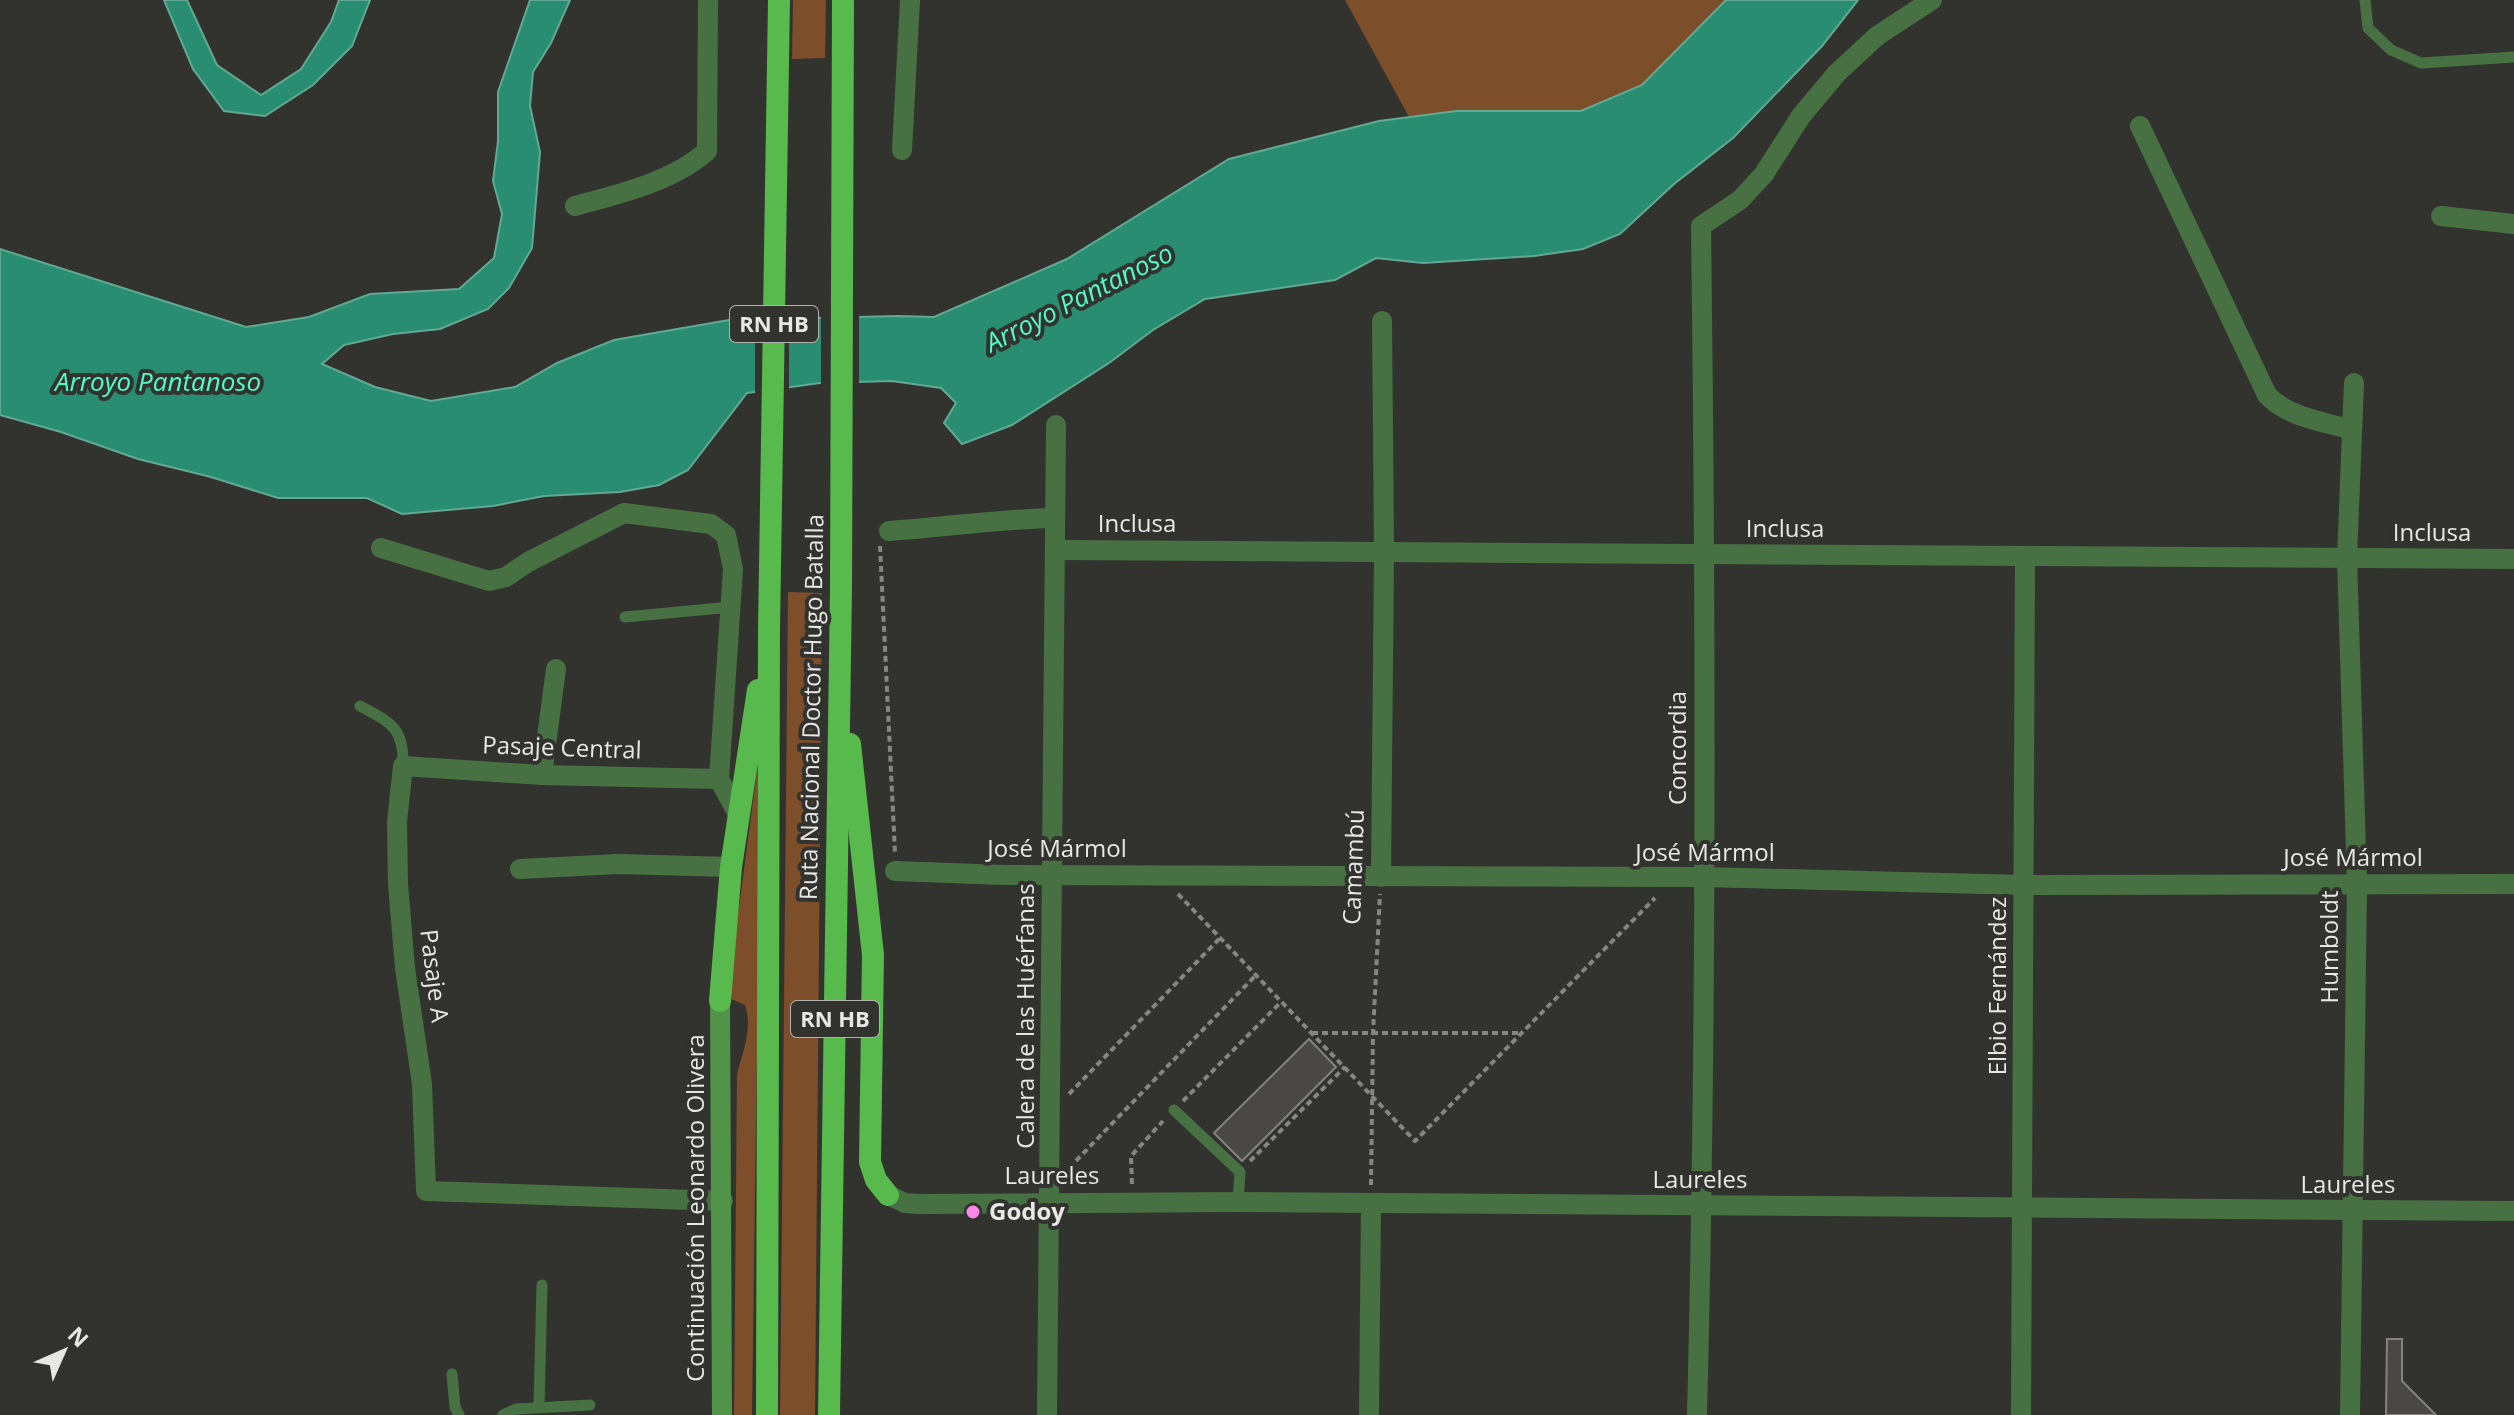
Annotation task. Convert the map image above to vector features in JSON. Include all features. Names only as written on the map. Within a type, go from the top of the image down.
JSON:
[{"type":"highway","name":"Ruta Nacional Doctor Hugo Batalla","points":[[767,1415],[769,629],[779,0]]},
{"type":"highway","name":"Ruta Nacional Doctor Hugo Batalla","points":[[829,1415],[841,588],[843,0]]},
{"type":"highway","points":[[840,623],[873,955],[870,1162],[876,1180],[888,1195]]},
{"type":"highway","points":[[720,1001],[731,867],[769,629]]},
{"type":"main road","name":"Continuación Leonardo Olivera","points":[[720,1001],[722,1415]]},
{"type":"street","points":[[575,206],[673,174],[707,151],[708,0]]},
{"type":"street","points":[[902,150],[910,0]]},
{"type":"street","name":"Concordia","points":[[1697,1415],[1704,877],[1705,554],[1701,226],[1740,200],[1764,174],[1801,116],[1837,73],[1877,36],[1932,0]]},
{"type":"street","points":[[2140,126],[2267,395],[2276,404],[2297,413],[2352,430]]},
{"type":"street","points":[[2441,216],[2514,224]]},
{"type":"street","name":"Camambú","points":[[1381,877],[1384,552],[1382,321]]},
{"type":"street","name":"Humboldt","points":[[2350,1415],[2357,884],[2347,558],[2354,383]]},
{"type":"street","name":"Calera de las Huérfanas","points":[[1047,1415],[1056,425]]},
{"type":"street","points":[[381,548],[489,581],[506,577],[528,562],[624,513],[711,524],[726,535],[733,569],[719,779],[739,816]]},
{"type":"street","points":[[889,531],[969,525],[1002,519],[1055,518]]},
{"type":"street","name":"Inclusa","points":[[1055,550],[2514,559]]},
{"type":"street","name":"Elbio Fernández","points":[[2021,1415],[2025,556]]},
{"type":"street","points":[[542,775],[556,669]]},
{"type":"street","name":"Pasaje Central","points":[[403,766],[542,775],[719,779]]},
{"type":"street","name":"Pasaje A","points":[[403,766],[397,822],[398,884],[405,968],[422,1084],[426,1191],[723,1201]]},
{"type":"street","points":[[520,869],[618,864],[731,867]]},
{"type":"street","name":"José Mármol","points":[[895,871],[1053,875],[1704,877],[2024,885],[2514,884]]},
{"type":"street","name":"Laureles","points":[[888,1195],[905,1203],[920,1204],[1050,1194],[1133,1202],[2514,1211]]},
{"type":"street","points":[[1369,1415],[1371,1204]]},
{"type":"lane","points":[[2365,0],[2368,28],[2391,50],[2421,63],[2514,57]]},
{"type":"lane","points":[[625,617],[731,607]]},
{"type":"lane","points":[[360,706],[393,724],[404,744],[403,766]]},
{"type":"lane","points":[[1174,1110],[1240,1172],[1238,1202]]},
{"type":"lane","points":[[539,1407],[542,1285]]},
{"type":"lane","points":[[452,1374],[455,1407],[459,1415]]},
{"type":"lane","points":[[503,1415],[516,1409],[590,1405]]},
{"type":"path","points":[[889,531],[879,547],[895,871]]},
{"type":"path","points":[[1159,875],[1415,1141],[1674,878]]},
{"type":"path","name":"Camambú","points":[[1371,1204],[1371,1096],[1381,877]]},
{"type":"path","points":[[1051,1112],[1220,938]]},
{"type":"path","points":[[1050,1194],[1256,975]]},
{"type":"path","points":[[1133,1202],[1131,1156],[1281,1002]]},
{"type":"path","points":[[1312,1033],[1523,1033]]},
{"type":"path","points":[[1240,1172],[1345,1067]]},
{"type":"shaded area","points":[[793,0],[826,0],[825,58],[792,59]]},
{"type":"shaded area","points":[[1345,0],[1726,0],[1642,85],[1581,111],[1456,111],[1409,117]]},
{"type":"shaded area","points":[[788,592],[822,593],[815,1415],[780,1415]]},
{"type":"shaded area","points":[[757,771],[758,975],[752,1415],[734,1415],[737,1074],[748,1022],[745,1005],[731,999],[728,990]]},
{"type":"water","points":[[164,0],[187,0],[217,65],[261,95],[301,69],[331,22],[339,0],[370,0],[352,46],[313,85],[265,116],[224,111],[193,69]]},
{"type":"water","name":"Arroyo Pantanoso","points":[[530,0],[570,0],[551,43],[533,72],[530,106],[540,152],[532,248],[509,288],[488,309],[440,329],[393,334],[344,345],[322,364],[375,387],[431,401],[515,387],[557,363],[614,340],[729,320],[934,317],[1067,259],[1229,159],[1379,121],[1456,111],[1581,111],[1642,85],[1726,0],[1858,0],[1822,46],[1733,138],[1674,184],[1620,234],[1583,249],[1534,256],[1423,263],[1376,258],[1335,280],[1205,299],[1153,330],[1109,363],[1012,425],[962,444],[944,423],[956,403],[941,388],[892,381],[820,383],[747,393],[688,470],[659,485],[620,492],[544,496],[493,506],[402,514],[367,498],[278,498],[138,459],[0,415],[0,249],[246,327],[309,317],[370,294],[459,289],[494,258],[502,214],[493,181],[498,141],[498,92]]},
{"type":"pier","points":[[859,312],[859,386],[821,387],[821,313]]},
{"type":"pier","points":[[789,314],[789,391],[755,396],[755,315]]},
{"type":"building","points":[[1309,1039],[1336,1067],[1242,1161],[1214,1133]]},
{"type":"building","points":[[2387,1339],[2402,1339],[2402,1381],[2436,1415],[2386,1415]]},
{"type":"place","name":"Godoy","points":[[973,1212]]}]
